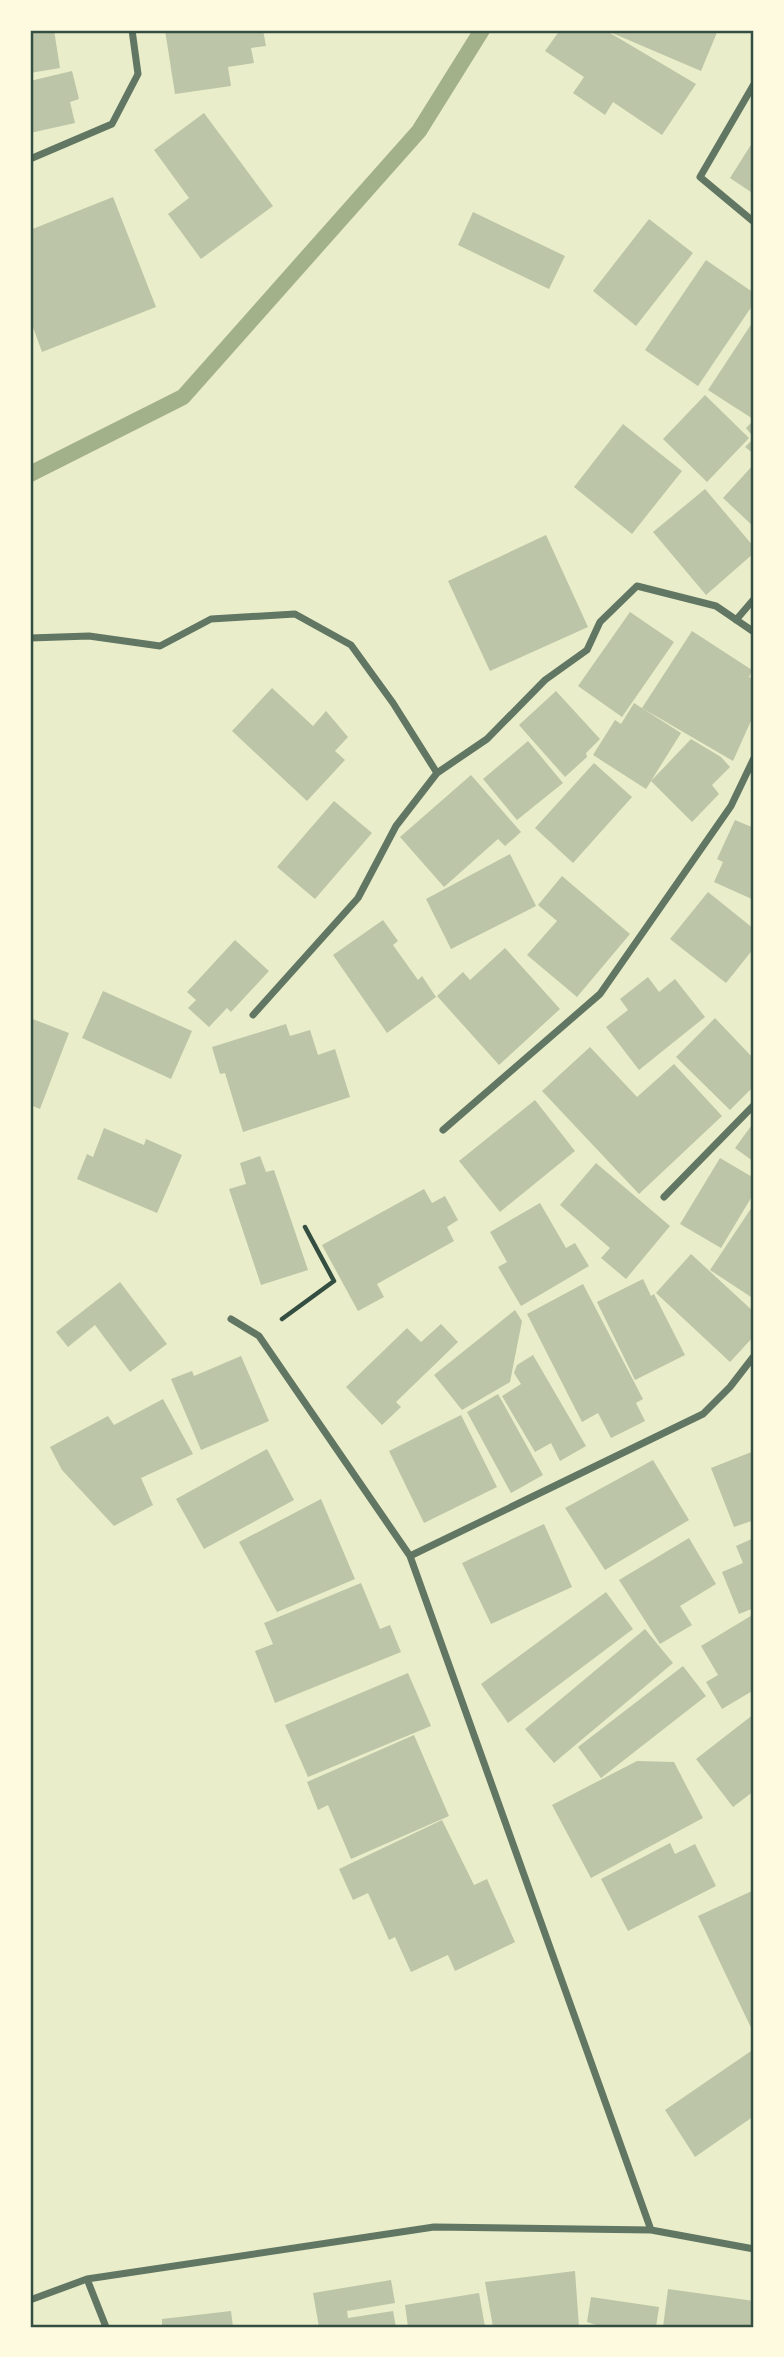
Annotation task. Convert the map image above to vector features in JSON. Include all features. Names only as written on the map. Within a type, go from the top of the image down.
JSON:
[{"type":"street","points":[[30,159],[112,124],[138,74],[132,30]]},
{"type":"street","points":[[754,84],[700,177],[754,222]]},
{"type":"street","points":[[253,1015],[358,898],[396,826],[437,773],[487,739],[545,680],[587,650],[600,622],[637,586],[716,607],[754,632]]},
{"type":"street","points":[[736,620],[754,599]]},
{"type":"street","points":[[30,638],[89,636],[160,646],[211,619],[295,614],[351,645],[437,773]]},
{"type":"street","points":[[443,1130],[600,994],[731,806],[754,758]]},
{"type":"street","points":[[664,1197],[754,1105]]},
{"type":"street","points":[[230,1319],[259,1336],[410,1556],[651,2230]]},
{"type":"street","points":[[410,1556],[703,1414],[730,1387],[754,1356]]},
{"type":"street","points":[[30,2300],[87,2279],[434,2227],[651,2230],[754,2249]]},
{"type":"street","points":[[87,2279],[106,2327]]},
{"type":"path","points":[[259,1336],[334,1281],[305,1227]]},
{"type":"building","points":[[30,30],[54,30],[60,68],[30,73]]},
{"type":"building","points":[[165,30],[263,30],[266,46],[251,48],[254,63],[228,67],[231,86],[175,94]]},
{"type":"building","points":[[560,30],[605,30],[696,84],[662,135],[613,102],[605,115],[573,93],[584,77],[545,51]]},
{"type":"building","points":[[605,30],[718,30],[701,71]]},
{"type":"building","points":[[72,71],[79,99],[70,102],[75,123],[30,133],[30,81]]},
{"type":"building","points":[[204,113],[273,206],[201,259],[168,214],[189,198],[154,150]]},
{"type":"building","points":[[754,140],[754,194],[730,178]]},
{"type":"building","points":[[113,197],[156,307],[42,352],[30,319],[30,230]]},
{"type":"building","points":[[473,212],[565,256],[549,289],[458,245]]},
{"type":"building","points":[[649,219],[693,253],[636,326],[593,291]]},
{"type":"building","points":[[706,260],[754,293],[754,303],[698,386],[645,350]]},
{"type":"building","points":[[754,320],[754,417],[753,419],[708,390]]},
{"type":"building","points":[[705,395],[749,438],[707,482],[663,439]]},
{"type":"building","points":[[754,420],[754,438],[746,428]]},
{"type":"building","points":[[623,424],[682,471],[632,534],[574,487]]},
{"type":"building","points":[[754,438],[754,454],[745,447]]},
{"type":"building","points":[[754,464],[754,527],[723,498]]},
{"type":"building","points":[[705,489],[754,547],[754,553],[706,595],[653,532]]},
{"type":"building","points":[[546,535],[588,627],[490,671],[448,581]]},
{"type":"building","points":[[630,612],[674,642],[622,717],[578,686]]},
{"type":"building","points":[[692,631],[752,670],[749,677],[754,680],[754,714],[733,761],[642,708]]},
{"type":"building","points":[[272,688],[313,726],[326,711],[348,737],[335,751],[345,760],[307,801],[232,731]]},
{"type":"building","points":[[556,691],[600,739],[586,753],[587,757],[565,777],[519,725]]},
{"type":"building","points":[[634,703],[681,733],[646,789],[593,755],[615,720],[621,724]]},
{"type":"building","points":[[691,739],[721,757],[730,767],[712,785],[719,794],[692,822],[651,781]]},
{"type":"building","points":[[528,741],[563,783],[517,820],[483,779]]},
{"type":"building","points":[[594,763],[632,797],[573,863],[535,828]]},
{"type":"building","points":[[471,775],[521,832],[505,846],[498,839],[444,887],[400,837]]},
{"type":"building","points":[[334,801],[372,833],[315,899],[277,867]]},
{"type":"building","points":[[735,820],[754,828],[754,900],[714,882],[723,862],[717,859]]},
{"type":"building","points":[[510,854],[536,906],[451,949],[426,899]]},
{"type":"building","points":[[562,876],[630,934],[577,997],[527,955],[557,921],[538,905]]},
{"type":"building","points":[[708,892],[754,929],[754,948],[726,983],[670,939]]},
{"type":"building","points":[[383,920],[398,941],[393,945],[418,980],[422,976],[436,997],[387,1033],[333,955]]},
{"type":"building","points":[[235,940],[269,971],[231,1012],[227,1008],[209,1027],[188,1008],[196,1000],[187,992]]},
{"type":"building","points":[[505,948],[560,1009],[499,1065],[437,996],[463,972],[470,980]]},
{"type":"building","points":[[648,977],[659,992],[675,979],[705,1017],[639,1070],[606,1027],[628,1010],[620,999]]},
{"type":"building","points":[[103,991],[192,1031],[171,1079],[82,1038]]},
{"type":"building","points":[[30,1018],[69,1033],[40,1109],[30,1105]]},
{"type":"building","points":[[715,1018],[754,1059],[754,1086],[730,1110],[676,1057]]},
{"type":"building","points":[[286,1024],[290,1036],[310,1030],[318,1055],[335,1049],[350,1097],[243,1132],[225,1073],[220,1074],[212,1047]]},
{"type":"building","points":[[590,1047],[637,1097],[674,1064],[722,1116],[639,1194],[542,1091]]},
{"type":"building","points":[[535,1100],[575,1151],[500,1212],[459,1161]]},
{"type":"building","points":[[754,1122],[754,1162],[735,1148]]},
{"type":"building","points":[[104,1128],[144,1145],[146,1139],[182,1155],[157,1213],[77,1179],[87,1154],[93,1157]]},
{"type":"building","points":[[260,1156],[266,1172],[274,1170],[308,1270],[261,1285],[229,1189],[246,1184],[240,1163]]},
{"type":"building","points":[[720,1158],[754,1178],[754,1193],[721,1248],[680,1224]]},
{"type":"building","points":[[596,1163],[670,1226],[626,1279],[601,1258],[610,1248],[560,1205]]},
{"type":"building","points":[[424,1189],[432,1203],[445,1196],[458,1220],[447,1227],[454,1241],[377,1284],[384,1297],[358,1311],[322,1245]]},
{"type":"building","points":[[540,1203],[566,1248],[575,1243],[589,1266],[521,1306],[498,1267],[507,1262],[490,1232]]},
{"type":"building","points":[[754,1204],[754,1299],[710,1270]]},
{"type":"building","points":[[691,1254],[754,1312],[754,1336],[730,1362],[656,1293]]},
{"type":"building","points":[[643,1279],[651,1296],[654,1294],[685,1355],[635,1380],[597,1302]]},
{"type":"building","points":[[120,1282],[167,1344],[130,1372],[95,1325],[68,1347],[56,1332]]},
{"type":"building","points":[[583,1284],[643,1399],[636,1403],[645,1421],[611,1438],[598,1413],[582,1422],[527,1314]]},
{"type":"building","points":[[515,1310],[522,1321],[510,1382],[462,1410],[434,1375]]},
{"type":"building","points":[[441,1324],[458,1342],[396,1402],[401,1407],[382,1425],[346,1387],[407,1328],[421,1342]]},
{"type":"building","points":[[533,1355],[586,1446],[560,1461],[551,1443],[535,1452],[502,1396],[521,1384],[514,1373],[517,1365]]},
{"type":"building","points":[[241,1356],[269,1421],[201,1450],[171,1379],[192,1371],[194,1376]]},
{"type":"building","points":[[498,1394],[543,1475],[511,1493],[467,1412]]},
{"type":"building","points":[[163,1399],[193,1454],[141,1478],[153,1505],[114,1526],[62,1470],[50,1447],[108,1416],[114,1425]]},
{"type":"building","points":[[461,1415],[497,1487],[424,1523],[389,1451]]},
{"type":"building","points":[[267,1449],[294,1500],[204,1549],[176,1499]]},
{"type":"building","points":[[754,1451],[754,1520],[734,1527],[711,1468]]},
{"type":"building","points":[[653,1460],[689,1520],[605,1570],[565,1508]]},
{"type":"building","points":[[321,1499],[355,1579],[277,1612],[239,1542]]},
{"type":"building","points":[[544,1524],[572,1587],[491,1624],[462,1563]]},
{"type":"building","points":[[689,1538],[716,1584],[680,1606],[692,1625],[660,1644],[619,1580]]},
{"type":"building","points":[[754,1538],[754,1608],[739,1614],[722,1572],[743,1563],[736,1546]]},
{"type":"building","points":[[361,1583],[380,1629],[390,1625],[401,1652],[275,1703],[255,1651],[273,1644],[264,1623]]},
{"type":"building","points":[[606,1592],[633,1629],[508,1723],[481,1684]]},
{"type":"building","points":[[754,1614],[754,1690],[722,1709],[706,1682],[718,1675],[701,1646]]},
{"type":"building","points":[[645,1629],[673,1663],[554,1763],[525,1729]]},
{"type":"building","points":[[683,1666],[706,1696],[601,1778],[578,1747]]},
{"type":"building","points":[[408,1673],[431,1726],[308,1777],[285,1725]]},
{"type":"building","points":[[754,1714],[754,1791],[733,1807],[696,1759]]},
{"type":"building","points":[[414,1735],[449,1816],[351,1859],[328,1805],[318,1810],[307,1782]]},
{"type":"building","points":[[637,1761],[674,1762],[703,1818],[591,1878],[552,1805]]},
{"type":"building","points":[[442,1820],[474,1885],[487,1879],[515,1942],[455,1971],[448,1955],[411,1972],[395,1937],[389,1940],[368,1893],[353,1900],[339,1869]]},
{"type":"building","points":[[670,1843],[675,1854],[695,1844],[716,1886],[628,1931],[601,1879]]},
{"type":"building","points":[[754,1890],[754,2034],[698,1916]]},
{"type":"building","points":[[754,2049],[754,2116],[695,2157],[665,2110]]},
{"type":"building","points":[[575,2271],[579,2327],[493,2327],[485,2282]]},
{"type":"building","points":[[391,2280],[395,2303],[347,2311],[348,2318],[393,2311],[396,2327],[319,2327],[313,2293]]},
{"type":"building","points":[[668,2289],[754,2301],[754,2327],[663,2327]]},
{"type":"building","points":[[479,2293],[485,2327],[408,2327],[405,2305]]},
{"type":"building","points":[[591,2297],[659,2307],[656,2327],[602,2327],[587,2322]]},
{"type":"building","points":[[231,2311],[233,2327],[162,2327],[162,2319]]},
{"type":"waterway","points":[[30,474],[183,397],[419,131],[482,30]]}]
